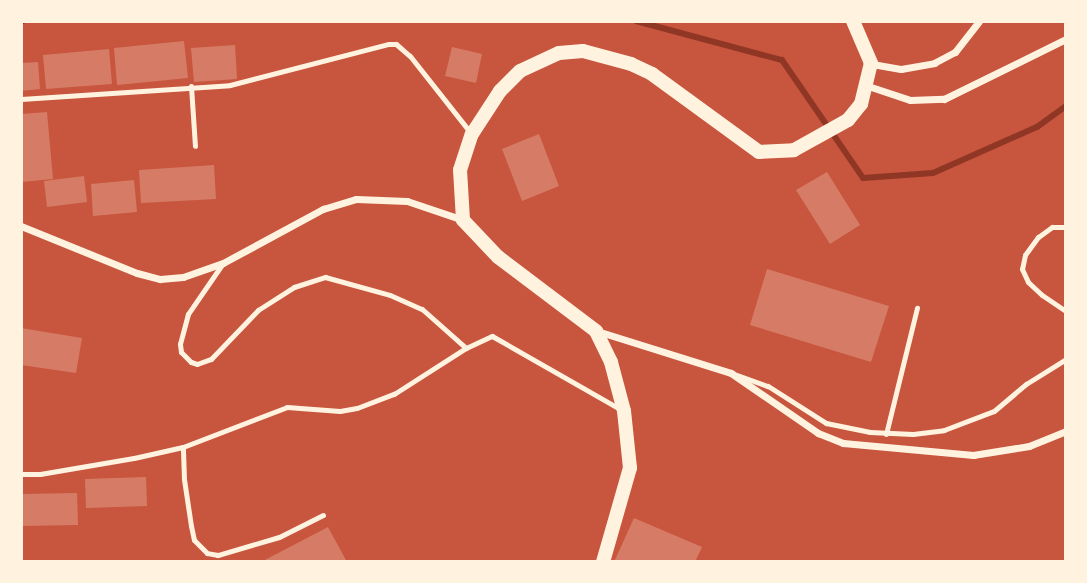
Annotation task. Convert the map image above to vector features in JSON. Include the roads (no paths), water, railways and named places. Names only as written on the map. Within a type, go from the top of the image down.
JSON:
[{"type":"main road","points":[[603,562],[630,468],[624,411],[611,362],[596,331],[498,257],[463,220],[460,170],[472,134],[512,76],[542,59],[573,51],[611,58],[652,74],[759,152],[781,153],[805,146],[856,113],[868,86],[871,63],[853,21]]},
{"type":"street","points":[[871,63],[901,69],[934,63],[955,51],[979,21]]},
{"type":"street","points":[[868,86],[910,100],[944,99],[1066,39]]},
{"type":"street","points":[[21,226],[152,278],[183,277],[223,263],[323,209],[356,199],[407,201],[463,220]]},
{"type":"street","points":[[596,331],[731,373],[818,433],[842,443],[973,455],[1029,446],[1066,431]]},
{"type":"lane","points":[[21,99],[230,85],[374,45],[396,44],[423,71],[472,134]]},
{"type":"lane","points":[[191,86],[195,146]]},
{"type":"lane","points":[[1066,227],[1052,228],[1038,237],[1024,255],[1022,269],[1028,282],[1066,311]]},
{"type":"lane","points":[[223,263],[188,314],[180,344],[185,357],[197,364],[211,359],[258,310],[294,287],[325,277],[390,295],[415,306],[435,319],[466,348]]},
{"type":"lane","points":[[886,434],[916,308]]},
{"type":"lane","points":[[21,474],[40,474],[183,447],[287,407],[340,411],[357,408],[394,394],[484,338],[499,338],[561,377],[624,411]]},
{"type":"lane","points":[[731,373],[768,386],[826,424],[886,434],[929,433],[999,408],[1026,384],[1066,359]]},
{"type":"lane","points":[[183,447],[184,479],[194,540],[207,552],[218,555],[279,537],[323,515]]},
{"type":"waterway","points":[[636,21],[782,60],[863,178],[933,173],[1037,127],[1066,106]]}]
